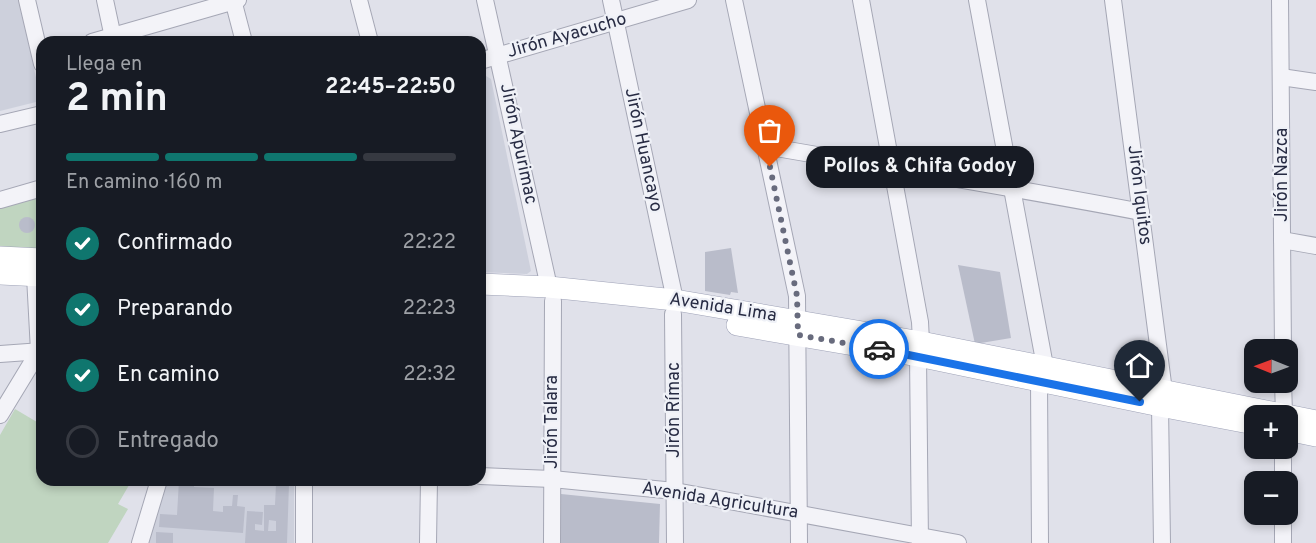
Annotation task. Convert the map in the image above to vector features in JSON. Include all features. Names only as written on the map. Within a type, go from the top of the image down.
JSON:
[{"type":"main road","points":[[0,257],[36,270]]},
{"type":"main road","points":[[0,274],[36,271]]},
{"type":"main road","name":"Avenida Lima","points":[[486,285],[674,307],[798,327],[1244,414]]},
{"type":"main road","name":"Avenida Lima","points":[[486,298],[551,294]]},
{"type":"main road","name":"Avenida Lima","points":[[1162,398],[1244,421]]},
{"type":"main road","name":"Avenida Lima","points":[[1298,422],[1316,421]]},
{"type":"main road","name":"Avenida Lima","points":[[1298,428],[1316,436]]},
{"type":"street","points":[[27,0],[36,36]]},
{"type":"street","points":[[105,0],[112,36]]},
{"type":"street","points":[[122,36],[235,0],[243,36]]},
{"type":"street","points":[[359,0],[368,36]]},
{"type":"street","name":"Jirón Apurimac","points":[[486,0],[551,294]]},
{"type":"street","name":"Jirón Huancayo","points":[[611,0],[674,307]]},
{"type":"street","name":"Jirón Ayacucho","points":[[486,59],[688,0]]},
{"type":"street","points":[[734,0],[797,296],[799,543]]},
{"type":"street","points":[[861,0],[920,322],[920,539]]},
{"type":"street","points":[[977,0],[1012,188],[1042,374],[1040,543]]},
{"type":"street","name":"Jirón Iquitos","points":[[1113,0],[1141,212],[1162,398],[1162,543]]},
{"type":"street","name":"Jirón Nazca","points":[[1280,0],[1283,339]]},
{"type":"street","points":[[1281,77],[1316,82]]},
{"type":"street","points":[[0,124],[36,115]]},
{"type":"street","points":[[765,146],[1141,212]]},
{"type":"street","points":[[0,200],[36,190]]},
{"type":"street","points":[[1282,240],[1316,246]]},
{"type":"street","name":"Jirón Talara","points":[[551,294],[552,543]]},
{"type":"street","name":"Jirón Rímac","points":[[674,307],[675,543]]},
{"type":"street","points":[[0,354],[36,351]]},
{"type":"street","points":[[0,415],[36,357]]},
{"type":"street","name":"Avenida Agricultura","points":[[486,476],[552,479],[675,491],[799,513],[920,539],[958,543]]},
{"type":"street","points":[[140,543],[157,486]]},
{"type":"street","points":[[304,486],[304,543]]},
{"type":"street","points":[[428,543],[429,486]]},
{"type":"street","points":[[1283,525],[1283,543]]},
{"type":"shaded area","points":[[0,0],[19,0],[36,78],[36,102],[0,111]]},
{"type":"shaded area","points":[[486,76],[491,79],[531,271],[527,274],[486,272]]},
{"type":"shaded area","points":[[165,486],[294,486],[294,543],[149,543]]},
{"type":"green space","points":[[36,196],[36,251],[0,250],[0,206]]},
{"type":"green space","points":[[15,409],[36,421],[36,486],[128,486],[118,504],[128,509],[108,543],[0,543],[0,435]]},
{"type":"building","points":[[24,217],[30,217],[35,225],[33,231],[24,233],[19,228],[19,222]]},
{"type":"building","points":[[731,248],[738,293],[731,292],[730,295],[705,291],[705,252]]},
{"type":"building","points":[[958,265],[1000,272],[1011,338],[975,344]]},
{"type":"building","points":[[179,486],[214,488],[213,511],[223,512],[223,506],[232,506],[233,495],[238,495],[237,506],[245,507],[243,533],[159,527],[160,514],[177,515]]},
{"type":"building","points":[[276,486],[289,486],[287,543],[245,543],[247,511],[263,512],[262,525],[255,524],[255,530],[264,531],[264,505],[275,505]],"holes":[[[269,520],[276,521],[276,531],[268,531]]]},
{"type":"building","points":[[561,494],[660,504],[659,543],[561,543]]},
{"type":"building","points":[[156,532],[173,533],[173,543],[156,543]]},
{"type":"way so far","points":[[770,167],[797,296],[798,335],[879,349]]},
{"type":"place","name":"Pollos & Chifa Godoy","points":[[770,167]]},
{"type":"route","points":[[879,349],[1140,402]]}]
